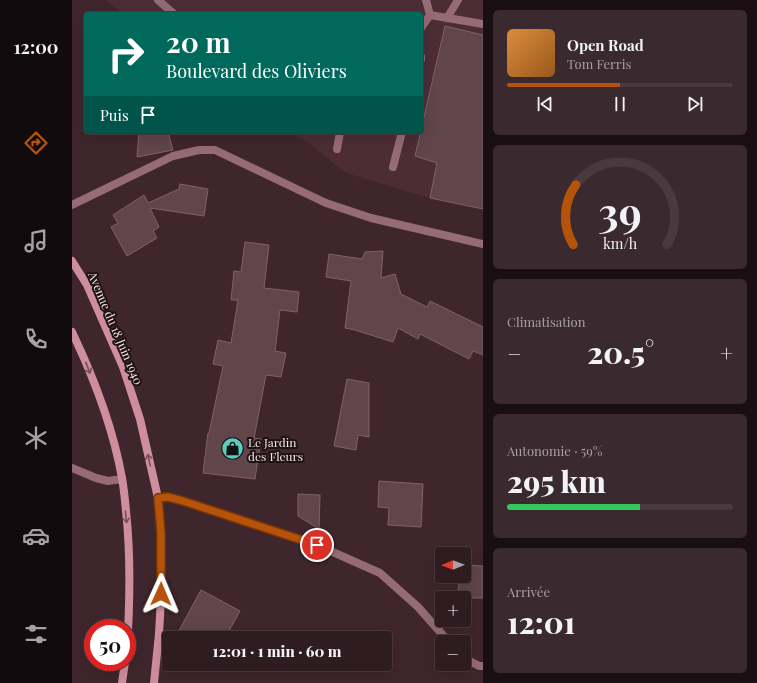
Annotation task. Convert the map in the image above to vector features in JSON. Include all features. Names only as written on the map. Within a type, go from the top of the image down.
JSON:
[{"type":"main road","name":"Avenue du 18 Juin 1940","points":[[72,261],[87,285],[123,367],[140,420],[158,498],[161,533],[162,580],[154,683]]},
{"type":"main road","points":[[72,332],[83,354],[101,400],[122,479],[129,539],[130,593],[129,619]]},
{"type":"main road","points":[[122,683],[124,671]]},
{"type":"street","points":[[158,0],[172,12]]},
{"type":"street","points":[[423,25],[430,15],[426,0]]},
{"type":"street","points":[[447,18],[458,0]]},
{"type":"street","points":[[430,15],[483,24]]},
{"type":"street","points":[[337,149],[340,134]]},
{"type":"street","points":[[393,166],[401,134]]},
{"type":"street","points":[[72,205],[173,156],[199,150],[215,150],[326,203],[371,218],[483,244]]},
{"type":"street","points":[[72,468],[96,478],[108,481],[122,479]]},
{"type":"street","points":[[158,498],[168,497],[183,501],[317,545],[380,573],[418,607],[443,635]]},
{"type":"street","points":[[471,662],[479,666],[483,666]]},
{"type":"shaded area","points":[[105,0],[483,0],[483,209],[430,198],[346,173],[295,134],[423,134],[423,12],[122,12]]},
{"type":"building","points":[[445,26],[483,35],[483,209],[430,198],[437,163],[415,156],[420,134],[423,134],[423,121]]},
{"type":"building","points":[[139,134],[169,134],[173,150],[137,157]]},
{"type":"building","points":[[180,184],[208,189],[204,216],[150,208],[159,227],[153,231],[157,238],[127,256],[111,227],[118,223],[113,215],[144,195],[148,203],[179,189]]},
{"type":"building","points":[[245,242],[269,245],[264,288],[299,292],[297,312],[280,310],[275,351],[286,353],[281,377],[266,375],[254,438],[261,439],[255,479],[203,473],[208,433],[223,366],[213,364],[218,340],[231,343],[238,300],[231,300],[234,271],[241,272]]},
{"type":"building","points":[[383,251],[381,278],[395,274],[401,294],[427,307],[430,301],[483,327],[483,355],[473,351],[469,359],[420,334],[418,339],[398,328],[393,342],[345,328],[351,281],[326,277],[329,254],[362,259],[365,252]]},
{"type":"building","points":[[347,379],[369,383],[369,437],[358,435],[356,450],[334,446]]},
{"type":"building","points":[[379,481],[423,484],[421,527],[388,525],[389,508],[378,507]]},
{"type":"building","points":[[298,494],[320,495],[319,529],[298,516]]},
{"type":"building","points":[[471,565],[483,566],[483,598],[471,598],[471,591],[458,591],[459,583],[471,583]]},
{"type":"building","points":[[201,590],[240,611],[229,631],[179,631]]},
{"type":"place","name":"Le Jardin des Fleurs","points":[[233,449]]},
{"type":"route","points":[[161,594],[161,533],[158,498],[168,497],[183,501],[317,545]]}]
